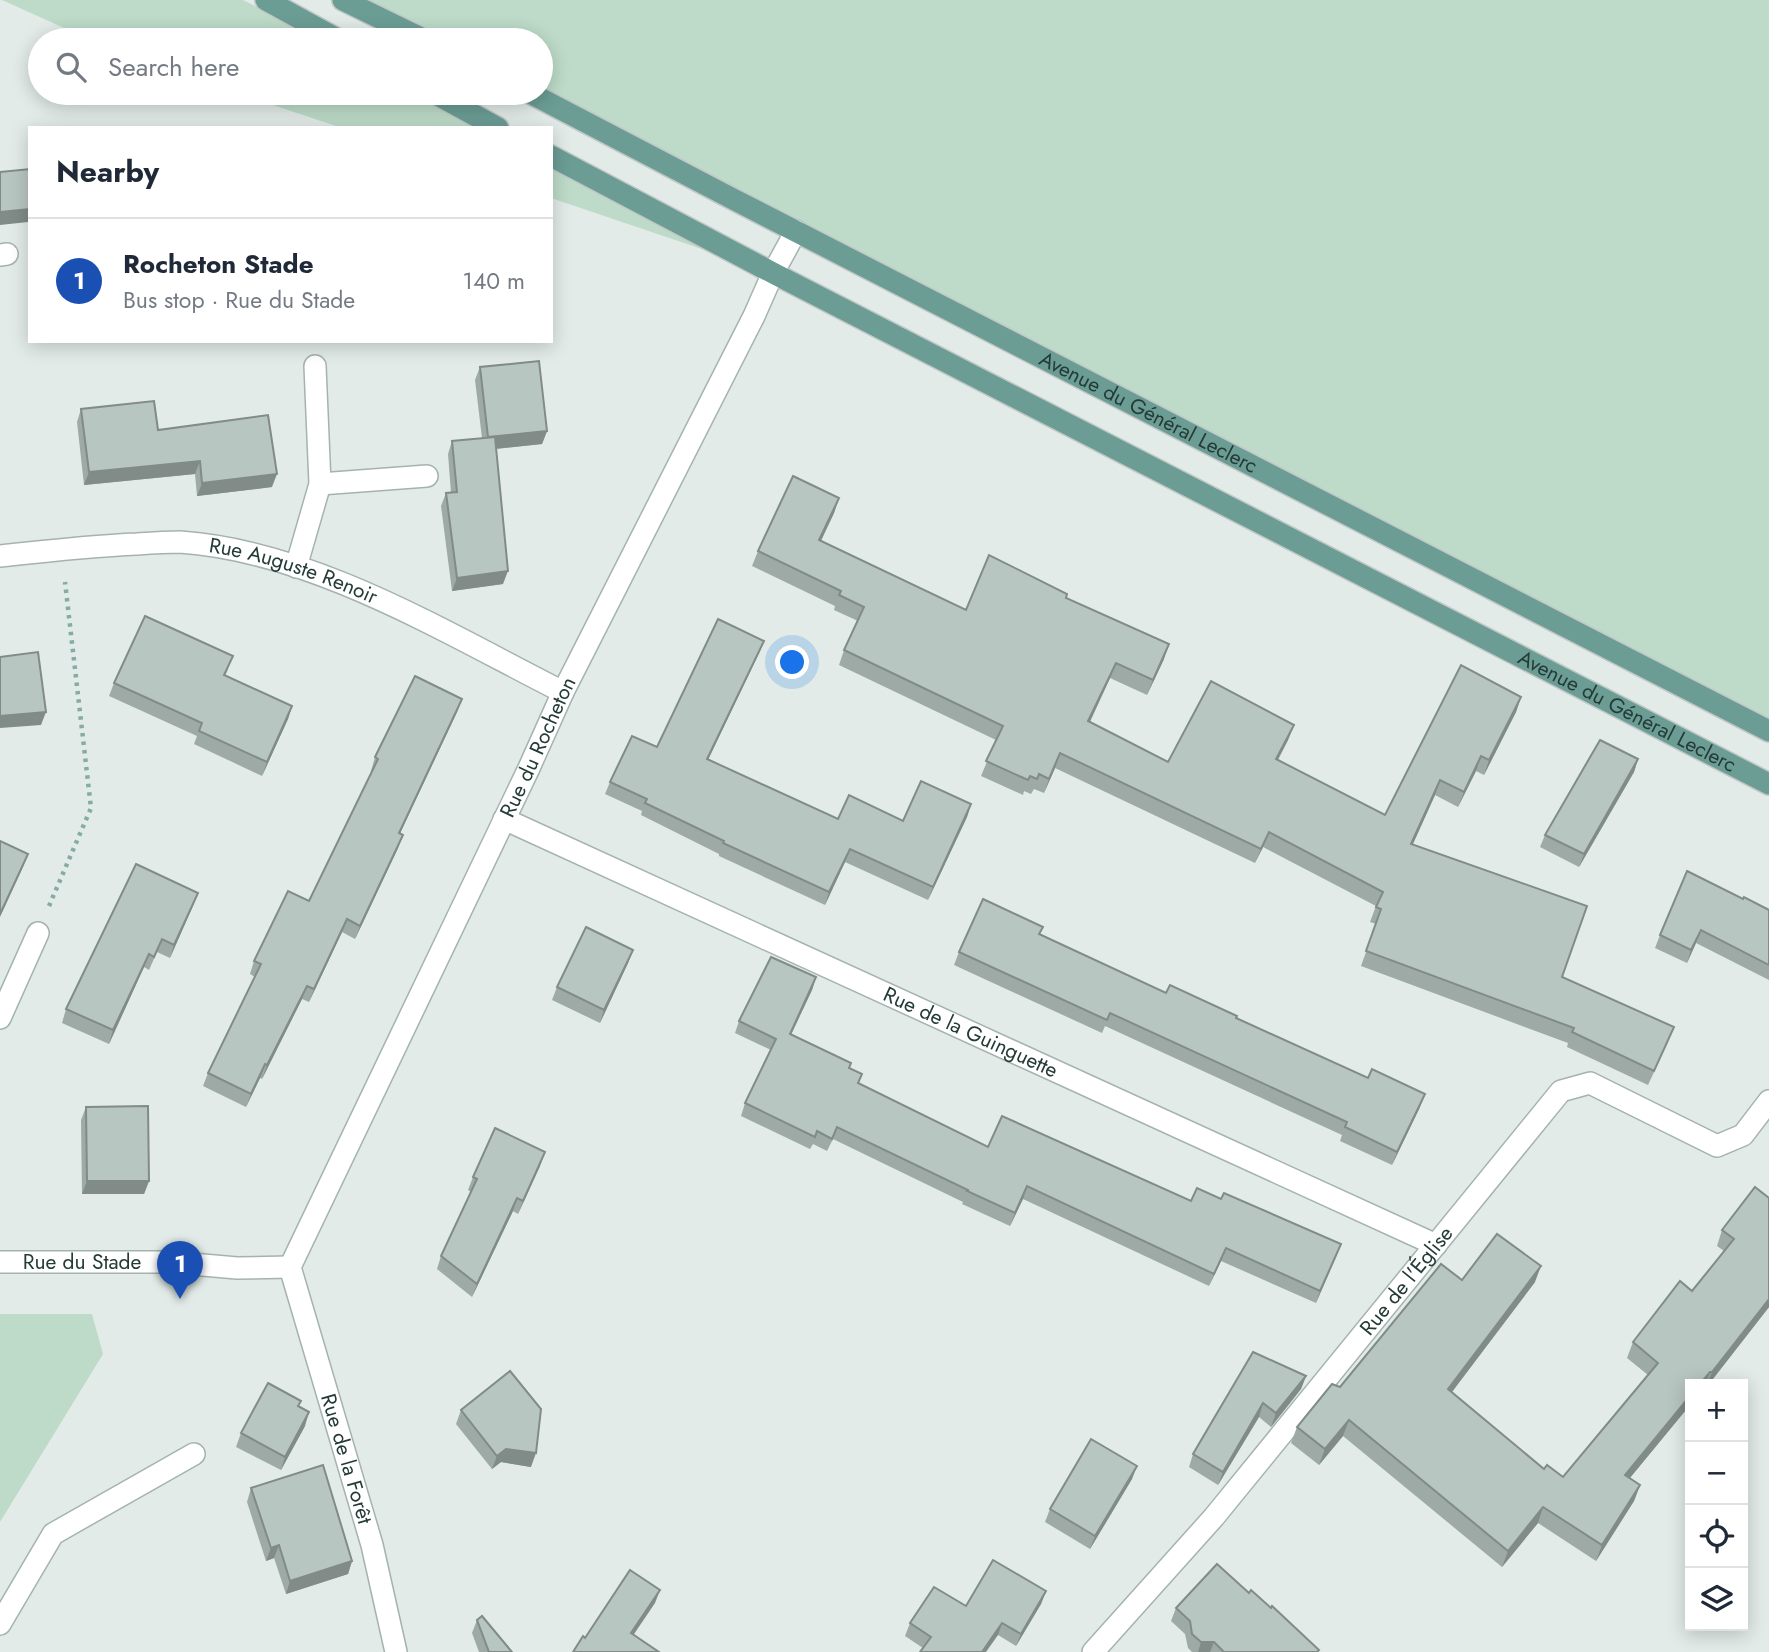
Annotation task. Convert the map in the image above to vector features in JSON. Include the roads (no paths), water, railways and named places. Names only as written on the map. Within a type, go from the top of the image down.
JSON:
[{"type":"main road","points":[[266,0],[317,28]]},
{"type":"main road","points":[[343,0],[400,28]]},
{"type":"main road","points":[[456,105],[494,126]]},
{"type":"main road","name":"Avenue du Général Leclerc","points":[[553,105],[1769,731]]},
{"type":"main road","name":"Avenue du Général Leclerc","points":[[553,157],[1769,784]]},
{"type":"street","name":"Rue du Rocheton","points":[[290,1267],[563,692],[796,231]]},
{"type":"street","points":[[296,567],[320,484],[315,366]]},
{"type":"street","points":[[320,484],[427,476]]},
{"type":"street","name":"Rue Auguste Renoir","points":[[0,556],[99,545],[179,542],[241,550],[311,571],[384,601],[563,692]]},
{"type":"street","name":"Rue de la Guinguette","points":[[504,819],[1436,1245]]},
{"type":"street","points":[[0,1018],[38,933]]},
{"type":"street","name":"Rue de l'Église","points":[[1093,1652],[1214,1517],[1561,1091],[1590,1083],[1717,1146],[1743,1135],[1769,1101]]},
{"type":"street","name":"Rue du Stade","points":[[0,1262],[169,1262],[237,1268],[290,1267]]},
{"type":"street","name":"Rue de la Forêt","points":[[290,1267],[372,1545],[396,1652]]},
{"type":"street","points":[[0,1624],[53,1534],[194,1454]]},
{"type":"place","name":"Rocheton Stade","points":[[180,1299]]}]
